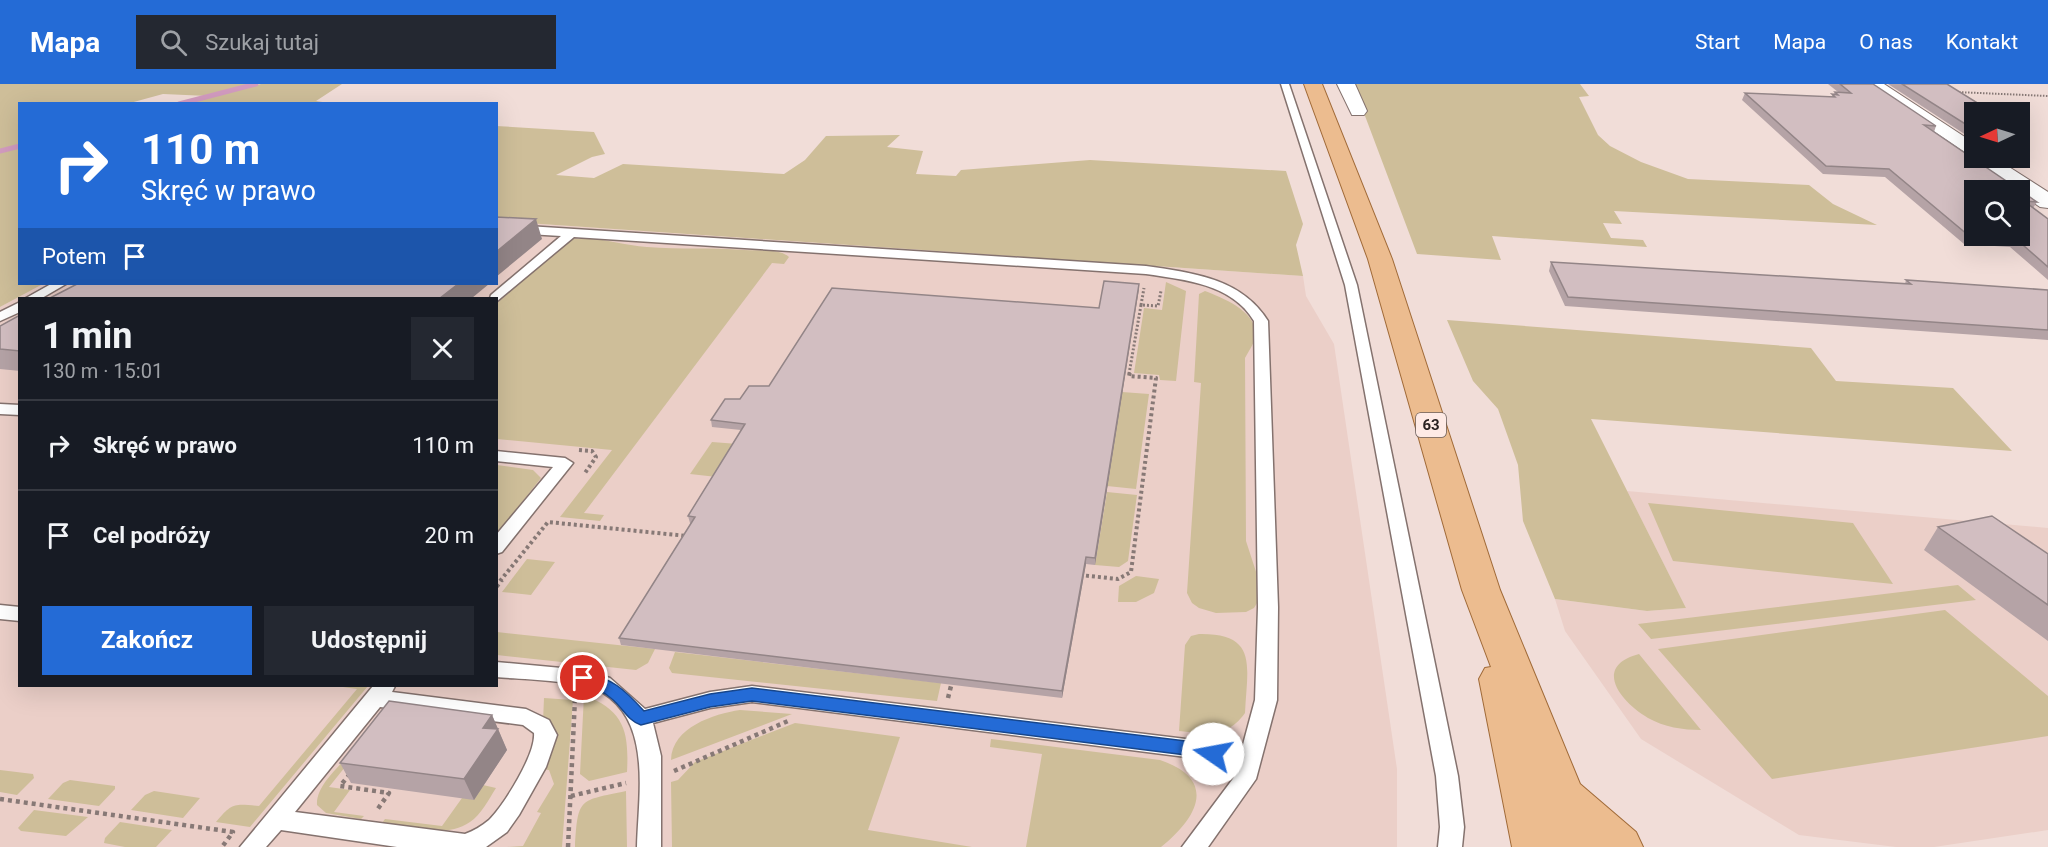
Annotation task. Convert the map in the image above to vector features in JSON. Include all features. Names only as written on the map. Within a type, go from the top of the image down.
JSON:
[{"type":"main road","name":"63","points":[[1313,84],[1380,260],[1481,590],[1582,847]]},
{"type":"main road","name":"63","points":[[1481,590],[1536,847]]},
{"type":"main road","points":[[1563,796],[1619,847]]},
{"type":"street","points":[[1346,84],[1358,111]]},
{"type":"street","points":[[1874,84],[1964,145]]},
{"type":"street","points":[[1997,168],[2048,202]]},
{"type":"lane","points":[[1286,84],[1351,285],[1447,776],[1452,827],[1450,847]]},
{"type":"lane","points":[[498,228],[1146,270],[1226,289],[1254,307],[1261,321],[1268,607],[1266,700],[1251,764],[1245,779],[1194,847]]},
{"type":"lane","points":[[497,297],[571,233]]},
{"type":"lane","points":[[35,297],[58,285]]},
{"type":"lane","points":[[0,317],[18,307]]},
{"type":"lane","points":[[0,409],[18,410]]},
{"type":"lane","points":[[498,456],[565,463],[498,546]]},
{"type":"lane","points":[[0,612],[18,614]]},
{"type":"lane","points":[[498,669],[583,678],[603,683],[620,696],[641,718],[650,756],[649,847]]},
{"type":"lane","points":[[252,847],[380,692],[526,717],[540,723],[546,735],[544,751],[500,824],[475,845],[459,846],[276,819]]},
{"type":"lane","points":[[641,718],[710,700],[752,694],[1194,749],[1251,764]]},
{"type":"path","points":[[1952,92],[2048,96]]},
{"type":"path","points":[[1071,574],[1118,579],[1131,572],[1156,378],[1129,376],[1141,305],[1158,306],[1162,282]]},
{"type":"path","points":[[498,584],[548,522],[692,536]]},
{"type":"path","points":[[354,767],[340,786],[389,793],[361,831]]},
{"type":"path","points":[[0,799],[233,832],[222,847]]},
{"type":"shaded area","points":[[0,84],[254,84],[208,96],[163,94],[134,102],[18,102],[18,145],[0,150]]},
{"type":"shaded area","points":[[261,84],[342,84],[316,101],[322,102],[189,102]]},
{"type":"shaded area","points":[[1353,84],[1580,84],[1589,96],[1579,97],[1598,135],[1610,146],[1641,162],[1688,179],[1809,185],[1833,204],[1877,225],[1614,211],[1622,224],[1603,223],[1611,238],[1643,240],[1647,247],[1492,236],[1501,260],[1417,254]]},
{"type":"shaded area","points":[[498,126],[594,132],[605,154],[592,157],[556,175],[594,178],[623,164],[784,174],[805,160],[826,136],[900,135],[887,147],[923,151],[916,174],[956,176],[961,170],[1090,160],[1286,171],[1303,224],[1296,245],[1303,276],[498,221]]},
{"type":"shaded area","points":[[18,147],[18,285],[41,285],[0,307],[0,152]]},
{"type":"shaded area","points":[[498,221],[1303,276],[1306,296],[1334,344],[1397,769],[1397,847],[0,847],[0,307],[18,297],[18,687],[498,687],[498,297],[19,297],[41,285],[498,285]]},
{"type":"shaded area","points":[[582,238],[659,248],[780,252],[789,257],[784,264],[772,263],[584,513],[604,515],[600,521],[560,517],[612,450],[498,439],[498,302],[563,244]]},
{"type":"shaded area","points":[[1166,282],[1186,291],[1176,381],[1160,380],[1159,375],[1134,373],[1144,308],[1162,310]]},
{"type":"shaded area","points":[[1205,291],[1238,307],[1246,313],[1255,328],[1254,340],[1245,358],[1246,541],[1260,584],[1259,600],[1254,608],[1246,612],[1216,613],[1199,608],[1192,603],[1187,593],[1201,383],[1194,382],[1199,294]]},
{"type":"shaded area","points":[[1447,320],[1811,348],[1836,381],[1953,388],[2012,451],[1591,419],[1686,608],[1647,611],[1555,599],[1523,521],[1518,465],[1498,409],[1473,381]]},
{"type":"shaded area","points":[[1122,392],[1149,394],[1136,489],[1107,486]]},
{"type":"shaded area","points":[[712,442],[738,444],[717,477],[690,474]]},
{"type":"shaded area","points":[[498,465],[533,470],[541,478],[498,533]]},
{"type":"shaded area","points":[[1627,491],[2048,528],[2048,830],[1934,847],[1896,847],[1799,835],[1641,739],[1565,631],[1555,599],[1647,611],[1686,608]]},
{"type":"shaded area","points":[[1107,492],[1137,495],[1128,561],[1119,567],[1095,565]]},
{"type":"shaded area","points":[[1648,503],[1853,523],[1893,584],[1673,561]]},
{"type":"shaded area","points":[[527,559],[555,562],[531,595],[502,592]]},
{"type":"shaded area","points":[[1136,576],[1159,579],[1154,593],[1136,602],[1118,602],[1119,586]]},
{"type":"shaded area","points":[[1958,585],[1976,600],[1651,639],[1638,624]]},
{"type":"shaded area","points":[[1945,610],[2048,696],[2048,736],[1772,779],[1658,649]]},
{"type":"shaded area","points":[[498,632],[655,649],[648,663],[636,670],[498,655]]},
{"type":"shaded area","points":[[1218,635],[1232,639],[1240,646],[1245,656],[1247,681],[1245,713],[1231,727],[1216,732],[1179,731],[1185,645],[1191,636]]},
{"type":"shaded area","points":[[675,652],[941,683],[937,701],[672,673],[669,668]]},
{"type":"shaded area","points":[[1639,654],[1701,730],[1660,724],[1628,703],[1615,684],[1614,675],[1617,667],[1625,659]]},
{"type":"shaded area","points":[[343,687],[367,687],[250,827],[216,822],[234,806],[259,806],[357,689]]},
{"type":"shaded area","points":[[584,695],[608,708],[622,724],[627,745],[627,772],[589,781],[580,774]]},
{"type":"shaded area","points":[[544,698],[573,700],[562,847],[507,847],[523,846],[541,813],[537,812],[554,784],[549,770],[541,769]]},
{"type":"shaded area","points":[[740,710],[792,714],[671,760],[673,749],[686,731],[707,719]]},
{"type":"shaded area","points":[[795,723],[900,737],[868,830],[972,847],[672,847],[671,782],[678,780],[695,762]]},
{"type":"shaded area","points":[[991,739],[1160,760],[1178,768],[1190,778],[1196,789],[1196,800],[1184,824],[1161,847],[1026,847],[1042,754],[990,747]]},
{"type":"shaded area","points":[[343,761],[349,762],[329,787],[350,790],[334,812],[364,816],[361,819],[326,813],[317,805],[322,787]]},
{"type":"shaded area","points":[[0,770],[33,774],[34,778],[17,795],[0,792]]},
{"type":"shaded area","points":[[70,780],[115,786],[115,789],[99,806],[48,799],[63,783]]},
{"type":"shaded area","points":[[483,785],[496,788],[478,815],[460,827],[439,831],[382,823],[385,819],[442,826],[462,798]]},
{"type":"shaded area","points":[[154,791],[200,798],[183,818],[131,810],[145,795]]},
{"type":"shaded area","points":[[626,791],[627,847],[575,847],[578,819],[584,804],[599,797]]},
{"type":"shaded area","points":[[34,810],[88,817],[66,836],[21,831],[18,828]]},
{"type":"shaded area","points":[[120,822],[172,830],[156,847],[125,847],[104,843],[105,838]]},
{"type":"building","points":[[1840,84],[1873,84],[1936,126],[1924,125],[1964,152],[1964,168],[1987,168],[2005,180],[1964,180],[1964,232],[1889,169],[1826,166],[1745,93],[1835,97],[1832,94],[1838,95],[1835,92],[1851,93]]},
{"type":"building","points":[[1902,84],[1947,84],[1976,102],[1964,102],[1964,123]]},
{"type":"building","points":[[2030,206],[2048,219],[2048,267],[2024,246],[2030,246]]},
{"type":"building","points":[[498,217],[536,219],[498,250]]},
{"type":"building","points":[[1551,262],[1911,284],[1906,280],[2048,290],[2048,330],[1568,297]]},
{"type":"building","points":[[1104,281],[1139,284],[1095,558],[1086,557],[1062,691],[619,638],[695,517],[688,516],[745,424],[711,420],[725,399],[740,399],[749,386],[769,386],[832,288],[1099,308]]},
{"type":"building","points":[[75,285],[457,285],[441,297],[52,297]]},
{"type":"building","points":[[18,316],[18,351],[0,349],[0,326]]},
{"type":"building","points":[[1992,516],[2048,554],[2048,605],[1938,527]]},
{"type":"building","points":[[389,701],[492,715],[483,728],[498,729],[464,779],[340,763]]},
{"type":"waterway","points":[[187,102],[256,84]]},
{"type":"waterway","points":[[0,151],[18,146]]},
{"type":"route","points":[[583,678],[603,683],[620,696],[641,718],[710,700],[752,694],[943,716],[1194,749],[1213,754]]}]
